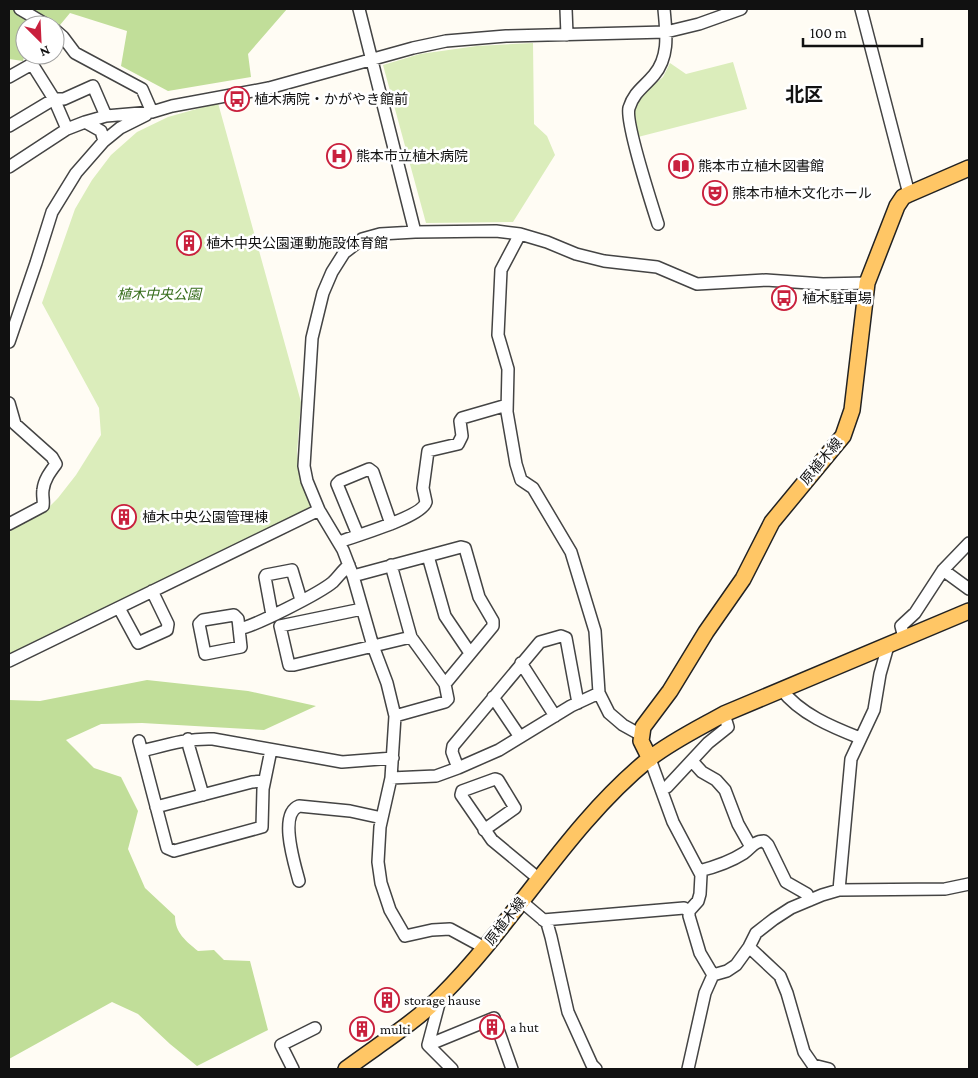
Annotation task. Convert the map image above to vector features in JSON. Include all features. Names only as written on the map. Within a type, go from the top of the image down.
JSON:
[{"type":"main road","name":"原植木線","points":[[641,735],[643,727],[670,691],[706,632],[743,579],[772,522],[843,436],[852,410],[867,283],[892,217],[903,197],[969,168]]},
{"type":"main road","name":"原植木線","points":[[346,1069],[410,1023],[441,995],[485,948],[538,879],[602,802],[650,759],[724,714],[969,611]]},
{"type":"main road","points":[[641,735],[641,741],[650,759]]},
{"type":"street","points":[[359,9],[415,232]]},
{"type":"street","points":[[566,9],[567,35]]},
{"type":"street","points":[[658,224],[632,133],[628,110],[637,92],[654,75],[665,56],[666,32],[664,9]]},
{"type":"street","points":[[9,342],[52,212],[76,173],[104,141],[120,128],[152,112],[172,106],[269,88],[413,48],[446,41],[506,36],[666,32],[699,24],[741,9]]},
{"type":"street","points":[[861,9],[909,194]]},
{"type":"street","points":[[65,40],[75,53],[142,89],[152,112]]},
{"type":"street","points":[[9,78],[32,64],[54,100],[67,129]]},
{"type":"street","points":[[9,126],[54,100],[64,99],[93,86],[106,116]]},
{"type":"street","points":[[9,167],[67,129],[85,122],[106,116],[152,112]]},
{"type":"street","points":[[85,122],[101,131],[104,141]]},
{"type":"street","points":[[485,948],[450,929],[432,930],[404,936],[390,910],[381,883],[378,862],[382,818],[392,778],[395,716],[387,682],[373,646],[344,550],[319,510],[307,481],[304,466],[312,338],[323,293],[332,272],[344,253],[362,239],[380,234],[496,231],[520,234],[547,242],[576,254],[604,261],[657,267],[697,284],[766,280],[823,284],[867,283]]},
{"type":"street","points":[[520,234],[500,270],[498,336],[508,369],[507,405],[516,464],[521,480],[533,488],[571,552],[595,631],[599,693],[609,713],[623,725],[641,735]]},
{"type":"street","points":[[9,403],[15,424],[52,457],[56,464],[45,481],[42,492],[44,500],[42,506],[9,524]]},
{"type":"street","points":[[339,542],[391,524],[422,510],[426,505],[423,488],[428,451],[458,444],[462,436],[460,422],[462,418],[507,405]]},
{"type":"street","points":[[358,535],[337,484],[340,481],[370,470],[373,472],[391,524]]},
{"type":"street","points":[[9,662],[319,510]]},
{"type":"street","points":[[904,638],[901,626],[915,613],[943,570],[969,543]]},
{"type":"street","points":[[353,576],[461,546],[466,550],[479,597],[493,623],[492,628],[445,684]]},
{"type":"street","points":[[428,556],[445,616],[470,654]]},
{"type":"street","points":[[239,629],[274,614],[329,585],[348,565]]},
{"type":"street","points":[[391,565],[411,637],[445,684],[448,699],[447,702],[395,716]]},
{"type":"street","points":[[301,600],[292,570],[266,575],[274,614],[280,626],[288,663],[291,665],[411,637]]},
{"type":"street","points":[[943,570],[969,588]]},
{"type":"street","points":[[119,608],[138,643],[167,630],[168,624],[152,591]]},
{"type":"street","points":[[280,626],[362,609]]},
{"type":"street","points":[[458,768],[452,752],[453,746],[540,642],[564,636],[567,641],[578,703]]},
{"type":"street","points":[[839,890],[851,759],[874,710],[880,674],[888,646]]},
{"type":"street","points":[[522,663],[555,716]]},
{"type":"street","points":[[781,689],[788,698],[826,725],[860,738]]},
{"type":"street","points":[[392,778],[436,776],[458,768],[499,750],[555,716],[599,693]]},
{"type":"street","points":[[494,697],[520,737]]},
{"type":"street","points":[[662,789],[708,743],[728,727],[724,714]]},
{"type":"street","points":[[271,750],[264,781],[262,827],[174,851],[167,848],[140,746],[188,739],[213,739],[342,762],[393,758]]},
{"type":"street","points":[[188,739],[203,795]]},
{"type":"street","points":[[650,759],[673,822],[700,872],[700,894],[698,901],[689,911],[689,916],[698,948],[713,975]]},
{"type":"street","points":[[692,761],[702,772],[716,780],[725,790],[738,824],[751,847]]},
{"type":"street","points":[[484,830],[515,808],[498,780],[495,779],[461,793],[484,830],[492,840],[538,879]]},
{"type":"street","points":[[156,807],[252,782],[264,781]]},
{"type":"street","points":[[299,881],[288,837],[291,811],[294,808],[299,806],[350,810],[382,818]]},
{"type":"street","points":[[700,872],[743,854],[758,841],[766,843],[786,882],[807,894],[810,900]]},
{"type":"street","points":[[688,1069],[704,993],[713,975],[732,969],[750,947],[756,933],[790,908],[839,890],[945,888],[969,884]]},
{"type":"street","points":[[521,901],[546,923],[552,937],[568,1012],[592,1065],[596,1069]]},
{"type":"street","points":[[543,920],[634,914],[684,908],[689,911]]},
{"type":"street","points":[[750,947],[780,976],[787,993],[804,1052],[813,1065],[829,1069]]},
{"type":"street","points":[[428,1045],[441,995]]},
{"type":"street","points":[[428,1045],[494,1018],[512,1069]]},
{"type":"street","points":[[293,1069],[281,1045],[315,1028]]},
{"type":"street","points":[[428,1045],[452,1069]]},
{"type":"green space","points":[[9,9],[287,9],[248,54],[251,77],[168,91],[121,66],[127,31],[70,13],[65,19],[65,15],[15,15],[15,60],[9,59]]},
{"type":"green space","points":[[533,43],[534,124],[547,136],[555,155],[513,222],[426,223],[383,65],[420,54],[477,46]]},
{"type":"green space","points":[[733,62],[747,109],[638,137],[633,113],[641,96],[663,77],[670,63],[686,74]]},
{"type":"green space","name":"植木中央公園","points":[[218,103],[301,402],[297,452],[300,480],[313,508],[9,658],[9,529],[49,507],[58,498],[76,475],[101,435],[99,408],[42,303],[75,209],[92,180],[111,155],[137,132],[168,117]]},
{"type":"green space","points":[[147,680],[248,691],[316,706],[264,730],[142,723],[101,724],[66,740],[94,768],[121,777],[138,811],[128,849],[145,888],[175,916],[175,922],[182,936],[198,951],[214,950],[224,960],[250,961],[268,1030],[197,1066],[138,1014],[112,1002],[9,1059],[9,700],[40,701]]},
{"type":"place","name":"植木病院・かがやき館前","points":[[237,99]]},
{"type":"place","name":"熊本市立植木病院","points":[[339,156]]},
{"type":"place","name":"熊本市立植木図書館","points":[[681,166]]},
{"type":"place","name":"熊本市植木文化ホール","points":[[715,193]]},
{"type":"place","name":"植木中央公園運動施設体育館","points":[[189,243]]},
{"type":"place","name":"植木駐車場","points":[[784,298]]},
{"type":"place","name":"植木中央公園管理棟","points":[[124,517]]},
{"type":"place","name":"storage hause","points":[[387,1000]]},
{"type":"place","name":"a hut","points":[[492,1027]]},
{"type":"place","name":"multi","points":[[362,1029]]},
{"type":"district","name":"北区","points":[[804,94]]}]
